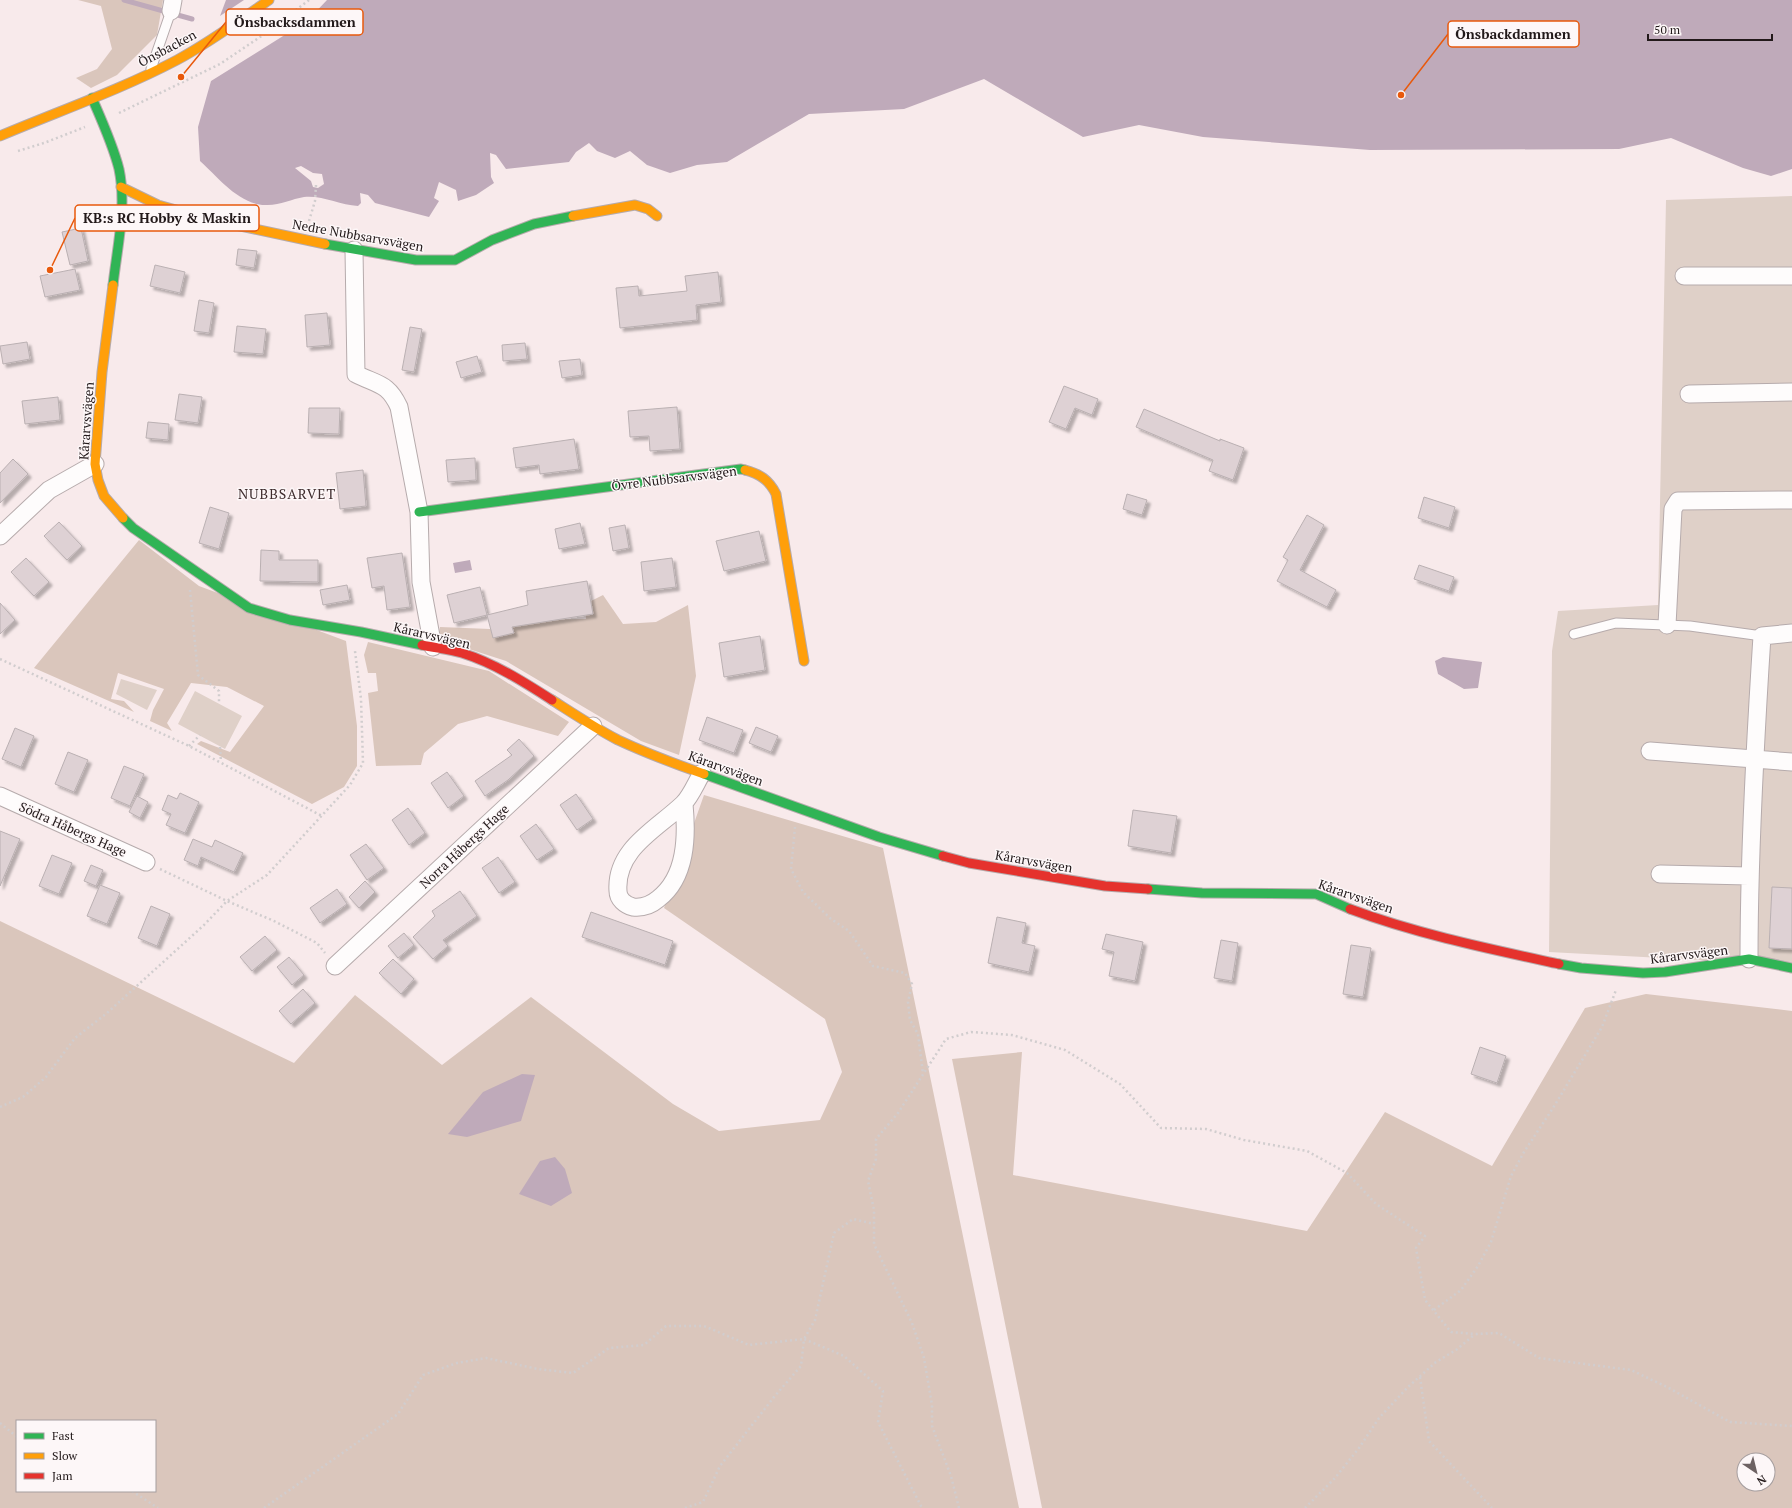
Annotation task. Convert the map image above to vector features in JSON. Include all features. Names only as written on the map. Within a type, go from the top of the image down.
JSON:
[{"type":"street","name":"Önsbacken","points":[[0,136],[92,98],[177,60],[225,31],[269,0]]},
{"type":"street","name":"Kårarvsvägen","points":[[92,98],[111,143],[121,187],[121,217],[103,364],[95,464],[98,480],[104,496],[133,528],[231,596],[260,612],[307,624],[352,630],[433,646],[481,660],[518,678],[593,726],[619,740],[702,773],[879,837],[969,863],[1106,886],[1202,893],[1316,894],[1375,918],[1488,949],[1581,968],[1643,973],[1664,972],[1749,959],[1792,968]]},
{"type":"street","name":"Nedre Nubbsarvsvägen","points":[[121,187],[158,205],[208,219],[354,250],[432,262],[455,260],[492,240],[534,224],[554,219],[635,205],[648,209],[657,216]]},
{"type":"street","points":[[354,250],[356,374],[382,384],[394,394],[399,407],[419,512],[421,582],[433,646]]},
{"type":"street","points":[[1684,276],[1792,276]]},
{"type":"street","points":[[1689,394],[1792,392]]},
{"type":"street","points":[[0,536],[49,490],[95,464]]},
{"type":"street","name":"Övre Nubbsarvsvägen","points":[[419,512],[741,469],[753,472],[763,476],[770,482],[776,494],[804,661]]},
{"type":"street","points":[[1667,625],[1673,509],[1678,501],[1792,500]]},
{"type":"street","points":[[1749,959],[1754,760],[1762,636],[1792,633]]},
{"type":"street","name":"Norra Håbergs Hage","points":[[335,966],[593,726]]},
{"type":"street","points":[[1650,751],[1792,762]]},
{"type":"street","points":[[684,804],[686,824],[685,844],[675,878],[659,898],[650,904],[639,908],[627,906],[622,901],[618,893],[618,879],[626,859],[640,839],[684,804],[702,773]]},
{"type":"street","name":"Södra Håbergs Hage","points":[[0,796],[146,862]]},
{"type":"street","points":[[1660,874],[1750,876]]},
{"type":"lane","points":[[150,72],[172,6]]},
{"type":"lane","points":[[1574,634],[1616,623],[1690,626],[1762,636]]},
{"type":"path","points":[[16,151],[44,143],[91,125]]},
{"type":"path","points":[[315,201],[316,185]]},
{"type":"path","points":[[188,566],[198,674],[220,691],[219,704]]},
{"type":"path","points":[[0,1107],[23,1097],[46,1077],[75,1038],[113,1008],[204,925],[228,901],[267,875],[350,785],[363,763],[361,699],[352,630]]},
{"type":"path","points":[[0,659],[189,746],[322,816]]},
{"type":"path","points":[[189,746],[200,735]]},
{"type":"path","points":[[220,747],[221,762]]},
{"type":"path","points":[[798,807],[791,869],[803,892],[831,919],[849,931],[873,966],[905,973],[912,984],[908,1002],[910,1020],[918,1034],[924,1074]]},
{"type":"path","points":[[146,862],[318,943],[335,966]]},
{"type":"path","points":[[1434,1310],[1461,1290],[1478,1266],[1491,1242],[1511,1176],[1524,1152],[1553,1108],[1602,1027],[1624,971]]},
{"type":"path","points":[[959,1508],[951,1476],[932,1426],[932,1405],[924,1358],[912,1323],[874,1244],[874,1210],[868,1181],[876,1159],[876,1139],[898,1113],[946,1039],[971,1032],[1012,1035],[1065,1050],[1120,1084],[1161,1128],[1206,1129],[1244,1140],[1306,1151],[1347,1174],[1376,1204],[1425,1236],[1416,1248],[1425,1300],[1451,1332],[1499,1334],[1539,1358],[1631,1370],[1667,1386],[1730,1422],[1792,1426]]},
{"type":"path","points":[[685,1508],[703,1502],[720,1466],[801,1366],[804,1339],[815,1320],[834,1233],[853,1219],[874,1224]]},
{"type":"path","points":[[264,1508],[398,1414],[423,1375],[457,1363],[486,1358],[538,1369],[573,1373],[609,1348],[644,1345],[666,1326],[704,1326],[749,1346],[804,1339],[844,1356],[883,1391],[878,1422],[922,1508]]},
{"type":"path","points":[[1305,1508],[1335,1478],[1359,1448],[1379,1418],[1436,1362],[1456,1350],[1475,1334]]},
{"type":"path","points":[[1420,1377],[1429,1441],[1492,1508]]},
{"type":"path","points":[[0,1422],[16,1436]]},
{"type":"path","points":[[134,1492],[158,1508]]},
{"type":"shaded area","points":[[78,0],[163,0],[157,35],[117,75],[91,88],[76,78],[97,69],[112,49],[101,6]]},
{"type":"shaded area","points":[[226,0],[244,0],[220,16]]},
{"type":"shaded area","points":[[327,0],[1792,0],[1792,169],[1771,176],[1743,168],[1671,138],[1619,149],[1370,150],[1203,137],[1139,125],[1083,137],[984,79],[904,109],[809,114],[727,162],[697,165],[670,173],[647,165],[630,151],[615,158],[597,151],[589,143],[576,152],[569,162],[506,169],[496,155],[490,153],[491,177],[494,183],[476,195],[458,201],[456,190],[439,182],[434,198],[439,201],[429,217],[375,203],[368,195],[360,193],[361,203],[358,206],[318,197],[304,197],[270,205],[255,203],[246,200],[229,189],[200,161],[198,127],[211,81],[307,21]],"holes":[[[301,166],[313,173],[322,174],[324,184],[318,188],[313,187],[311,181],[295,168]]]},
{"type":"shaded area","points":[[1792,196],[1792,965],[1549,952],[1552,651],[1558,611],[1658,605],[1666,200]]},
{"type":"shaded area","points":[[139,540],[199,586],[346,641],[357,726],[357,766],[344,787],[312,804],[197,744],[201,741],[230,752],[264,706],[227,687],[191,683],[167,723],[172,731],[150,721],[153,710],[164,689],[118,673],[111,699],[124,701],[134,712],[34,668]]},
{"type":"shaded area","points":[[470,560],[472,570],[455,573],[453,563]]},
{"type":"shaded area","points":[[603,595],[623,624],[656,622],[688,605],[696,676],[679,755],[641,741],[506,661],[438,639],[440,627],[490,629],[511,620],[586,619],[585,604]]},
{"type":"shaded area","points":[[368,642],[489,671],[569,722],[558,736],[487,716],[458,724],[424,753],[421,765],[376,766],[368,693],[378,691],[376,673],[368,673],[364,655]]},
{"type":"shaded area","points":[[1443,657],[1482,662],[1478,688],[1464,689],[1438,674],[1435,661]]},
{"type":"shaded area","points":[[121,679],[157,690],[147,710],[116,694]]},
{"type":"shaded area","points":[[195,691],[242,716],[225,749],[178,724]]},
{"type":"shaded area","points":[[704,795],[883,848],[1019,1508],[0,1508],[0,921],[294,1063],[355,995],[442,1065],[531,997],[673,1104],[719,1131],[820,1120],[842,1072],[825,1019],[664,908]]},
{"type":"shaded area","points":[[1646,994],[1792,1011],[1792,1508],[1042,1508],[952,1059],[1022,1052],[1013,1175],[1307,1231],[1385,1112],[1492,1166],[1585,1008]]},
{"type":"shaded area","points":[[522,1074],[535,1075],[521,1121],[467,1137],[448,1134],[483,1092]]},
{"type":"shaded area","points":[[555,1157],[565,1169],[572,1193],[551,1206],[519,1194],[540,1161]]},
{"type":"building","points":[[81,228],[88,261],[70,265],[62,232]]},
{"type":"building","points":[[238,249],[257,251],[254,268],[236,265]]},
{"type":"building","points":[[155,265],[185,272],[180,293],[150,286]]},
{"type":"building","points":[[75,269],[80,290],[45,297],[40,276]]},
{"type":"building","points":[[718,272],[721,302],[696,305],[697,320],[620,328],[616,288],[638,286],[639,296],[687,291],[685,276]]},
{"type":"building","points":[[199,300],[214,303],[209,333],[194,331]]},
{"type":"building","points":[[327,313],[330,345],[307,347],[305,315]]},
{"type":"building","points":[[237,326],[266,329],[263,354],[234,352]]},
{"type":"building","points":[[410,327],[422,329],[414,372],[402,370]]},
{"type":"building","points":[[27,342],[30,359],[3,364],[0,346]]},
{"type":"building","points":[[525,343],[527,359],[503,361],[502,345]]},
{"type":"building","points":[[477,356],[482,372],[461,378],[456,362]]},
{"type":"building","points":[[580,359],[582,375],[562,378],[559,361]]},
{"type":"building","points":[[1064,386],[1098,399],[1092,415],[1075,408],[1066,429],[1049,422]]},
{"type":"building","points":[[179,394],[202,397],[198,423],[175,420]]},
{"type":"building","points":[[58,397],[60,420],[25,424],[22,401]]},
{"type":"building","points":[[677,407],[680,449],[650,451],[649,436],[630,437],[628,411]]},
{"type":"building","points":[[309,408],[340,408],[339,434],[308,433]]},
{"type":"building","points":[[1144,409],[1220,441],[1220,439],[1244,448],[1233,480],[1209,471],[1213,460],[1136,427]]},
{"type":"building","points":[[148,422],[169,424],[168,440],[146,438]]},
{"type":"building","points":[[574,439],[579,469],[540,474],[539,465],[516,468],[513,448]]},
{"type":"building","points":[[475,458],[476,480],[448,482],[446,460]]},
{"type":"building","points":[[13,459],[28,474],[0,503],[0,473]]},
{"type":"building","points":[[363,470],[366,506],[340,509],[336,473]]},
{"type":"building","points":[[1127,494],[1147,500],[1142,515],[1123,509]]},
{"type":"building","points":[[1424,497],[1455,507],[1449,528],[1418,518]]},
{"type":"building","points":[[210,507],[229,513],[219,549],[199,543]]},
{"type":"building","points":[[1307,515],[1324,525],[1300,570],[1336,590],[1327,607],[1277,581],[1288,560],[1283,557]]},
{"type":"building","points":[[59,522],[82,546],[67,560],[44,536]]},
{"type":"building","points":[[580,523],[585,544],[559,549],[555,529]]},
{"type":"building","points":[[625,525],[629,548],[613,551],[609,528]]},
{"type":"building","points":[[759,531],[766,561],[724,571],[716,541]]},
{"type":"building","points":[[261,550],[279,551],[279,560],[318,560],[318,582],[260,581]]},
{"type":"building","points":[[402,553],[410,607],[387,610],[384,586],[372,588],[367,558]]},
{"type":"building","points":[[26,558],[49,582],[34,596],[11,572]]},
{"type":"building","points":[[672,558],[676,587],[644,591],[641,562]]},
{"type":"building","points":[[1419,565],[1454,577],[1449,591],[1414,579]]},
{"type":"building","points":[[587,581],[593,614],[512,627],[514,633],[493,638],[487,615],[528,605],[526,591]]},
{"type":"building","points":[[347,585],[350,600],[323,605],[320,590]]},
{"type":"building","points":[[480,587],[487,615],[454,623],[447,595]]},
{"type":"building","points":[[0,603],[15,620],[0,634]]},
{"type":"building","points":[[760,636],[765,670],[724,677],[719,643]]},
{"type":"building","points":[[707,717],[743,730],[734,753],[699,740]]},
{"type":"building","points":[[756,727],[778,736],[771,752],[749,743]]},
{"type":"building","points":[[15,728],[34,736],[21,767],[2,759]]},
{"type":"building","points":[[519,739],[534,756],[508,780],[485,796],[475,781],[512,755],[507,750]]},
{"type":"building","points":[[68,752],[88,760],[74,792],[55,784]]},
{"type":"building","points":[[124,766],[144,774],[130,806],[111,798]]},
{"type":"building","points":[[447,772],[464,796],[448,808],[431,783]]},
{"type":"building","points":[[180,793],[199,802],[185,833],[166,825],[171,814],[162,810],[168,795],[177,799]]},
{"type":"building","points":[[576,794],[593,819],[577,830],[560,805]]},
{"type":"building","points":[[137,796],[148,802],[140,818],[129,812]]},
{"type":"building","points":[[408,808],[425,833],[409,845],[392,820]]},
{"type":"building","points":[[1133,810],[1177,816],[1171,853],[1128,846]]},
{"type":"building","points":[[536,824],[554,849],[537,860],[520,836]]},
{"type":"building","points":[[0,831],[20,839],[0,886]]},
{"type":"building","points":[[193,839],[212,847],[215,840],[243,853],[234,872],[201,857],[198,866],[184,860]]},
{"type":"building","points":[[366,844],[384,868],[367,880],[350,855]]},
{"type":"building","points":[[52,855],[72,863],[59,894],[39,886]]},
{"type":"building","points":[[498,857],[515,882],[499,893],[482,868]]},
{"type":"building","points":[[91,865],[103,870],[96,886],[84,881]]},
{"type":"building","points":[[365,881],[375,892],[359,908],[349,897]]},
{"type":"building","points":[[100,885],[120,893],[107,924],[87,916]]},
{"type":"building","points":[[1772,887],[1792,888],[1792,949],[1769,948]]},
{"type":"building","points":[[337,889],[347,904],[320,923],[310,908]]},
{"type":"building","points":[[460,891],[477,916],[443,940],[448,946],[433,959],[413,937],[435,916],[432,911]]},
{"type":"building","points":[[151,906],[170,914],[157,946],[138,938]]},
{"type":"building","points":[[591,912],[673,941],[665,965],[582,937]]},
{"type":"building","points":[[997,917],[1026,923],[1022,943],[1035,946],[1029,972],[988,963]]},
{"type":"building","points":[[404,933],[414,945],[398,958],[388,946]]},
{"type":"building","points":[[1106,934],[1143,942],[1135,981],[1109,976],[1114,952],[1102,949]]},
{"type":"building","points":[[265,936],[277,950],[252,971],[240,957]]},
{"type":"building","points":[[1221,940],[1238,943],[1232,981],[1214,978]]},
{"type":"building","points":[[1351,945],[1371,948],[1363,997],[1343,994]]},
{"type":"building","points":[[289,957],[304,975],[292,985],[277,967]]},
{"type":"building","points":[[393,959],[414,979],[401,994],[379,973]]},
{"type":"building","points":[[303,989],[315,1003],[291,1024],[279,1011]]},
{"type":"building","points":[[1480,1047],[1506,1056],[1497,1083],[1471,1074]]},
{"type":"waterway","points":[[124,0],[192,19]]},
{"type":"traffic: fast","points":[[92,98],[114,151],[121,183],[122,213],[113,285]]},
{"type":"traffic: fast","points":[[325,244],[416,260],[455,260],[492,240],[534,224],[573,216]]},
{"type":"traffic: fast","points":[[419,512],[741,469],[745,470]]},
{"type":"traffic: fast","points":[[123,518],[133,528],[249,608],[290,620],[361,632],[422,645]]},
{"type":"traffic: fast","points":[[704,774],[879,837],[943,856]]},
{"type":"traffic: fast","points":[[1148,889],[1202,893],[1316,894],[1350,909]]},
{"type":"traffic: fast","points":[[1559,964],[1581,968],[1643,973],[1665,972],[1749,959],[1792,968]]},
{"type":"traffic: slow","points":[[0,136],[112,91],[177,60],[212,39],[269,0]]},
{"type":"traffic: slow","points":[[121,187],[158,205],[208,219],[325,244]]},
{"type":"traffic: slow","points":[[573,216],[635,205],[648,209],[657,216]]},
{"type":"traffic: slow","points":[[113,285],[102,372],[95,464],[98,480],[104,496],[123,518]]},
{"type":"traffic: slow","points":[[745,470],[764,478],[776,494],[804,661]]},
{"type":"traffic: slow","points":[[552,700],[618,740],[704,774]]},
{"type":"traffic: jam","points":[[422,645],[457,652],[486,662],[520,680],[552,700]]},
{"type":"traffic: jam","points":[[943,856],[969,863],[1105,886],[1148,889]]},
{"type":"traffic: jam","points":[[1350,909],[1401,926],[1480,947],[1559,964]]},
{"type":"place","name":"Önsbacksdammen","points":[[181,77]]},
{"type":"place","name":"Önsbackdammen","points":[[1401,95]]},
{"type":"place","name":"KB:s RC Hobby & Maskin","points":[[50,270]]},
{"type":"district","name":"NUBBSARVET","points":[[287,494]]}]
